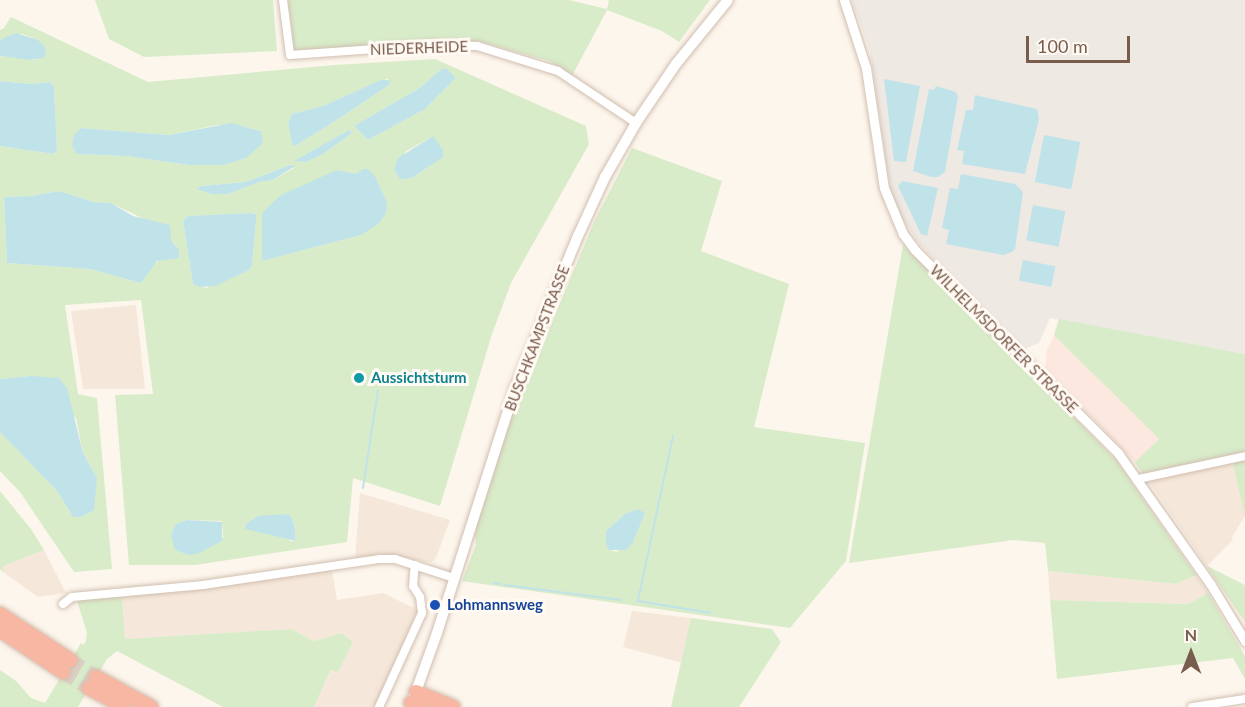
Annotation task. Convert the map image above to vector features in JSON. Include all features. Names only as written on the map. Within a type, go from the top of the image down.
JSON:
[{"type":"highway","points":[[0,614],[67,666],[0,630]]},
{"type":"highway","points":[[124,707],[93,682],[151,707]]},
{"type":"highway","points":[[415,702],[453,707]]},
{"type":"main road","name":"BUSCHKAMPSTRASSE","points":[[415,702],[514,391],[548,304],[605,177],[636,123],[676,64],[728,0]]},
{"type":"street","name":"NIEDERHEIDE","points":[[283,0],[290,55],[433,45],[477,46],[558,71],[636,123]]},
{"type":"street","name":"WILHELMSDORFER STRASSE","points":[[844,0],[866,68],[885,188],[903,234],[915,250],[1118,453],[1221,600],[1245,641]]},
{"type":"street","points":[[1138,479],[1245,456]]},
{"type":"street","points":[[63,604],[72,597],[203,585],[380,559],[415,565],[454,578]]},
{"type":"street","points":[[379,707],[422,613],[420,597],[413,586],[415,565]]},
{"type":"street","points":[[1192,707],[1245,699]]},
{"type":"shaded area","points":[[852,0],[1245,0],[1245,354],[1050,318],[1039,343],[1025,349],[918,242],[902,218],[890,188],[870,50]]},
{"type":"shaded area","points":[[136,305],[145,389],[83,389],[71,311]]},
{"type":"shaded area","points":[[1054,335],[1159,439],[1135,462],[1045,368],[1047,350]]},
{"type":"shaded area","points":[[1232,461],[1245,516],[1232,537],[1233,540],[1207,566],[1147,479]]},
{"type":"shaded area","points":[[360,493],[450,520],[436,558],[432,562],[425,562],[396,555],[355,558]]},
{"type":"shaded area","points":[[44,550],[66,593],[38,597],[3,572],[3,566]]},
{"type":"shaded area","points":[[332,570],[337,600],[383,593],[418,610],[375,707],[314,707],[332,669],[337,672],[353,642],[342,633],[314,641],[291,629],[125,639],[122,595],[206,589]]},
{"type":"shaded area","points":[[1048,571],[1176,584],[1196,575],[1208,593],[1188,604],[1050,600]]},
{"type":"shaded area","points":[[632,611],[691,618],[683,663],[623,647]]},
{"type":"green space","points":[[95,0],[273,0],[277,51],[144,57],[109,39]]},
{"type":"green space","points":[[288,0],[569,0],[607,9],[609,0],[710,0],[679,42],[662,31],[607,10],[572,76],[549,61],[478,41],[294,50]]},
{"type":"green space","points":[[11,17],[148,82],[334,65],[435,59],[586,126],[589,144],[511,283],[492,334],[440,506],[353,478],[347,542],[195,565],[129,565],[115,395],[153,394],[141,300],[65,305],[78,394],[97,398],[112,569],[74,572],[20,492],[0,471],[0,432],[57,491],[73,517],[97,478],[83,453],[76,418],[30,376],[0,379],[0,146],[53,154],[57,150],[54,87],[50,82],[31,84],[0,81],[0,56],[36,60],[38,40],[22,34],[0,40],[0,30]],"holes":[[[441,69],[456,78],[425,109],[368,140],[354,126],[421,87]],[[383,79],[388,79],[389,85],[295,146],[292,145],[288,123],[292,114],[323,106]],[[217,125],[243,126],[261,131],[246,158],[223,165],[189,165],[126,156],[77,154],[81,128],[169,135]],[[349,130],[352,133],[323,154],[306,162],[295,161]],[[433,136],[430,166],[412,178],[405,152]],[[290,165],[294,168],[273,180],[259,182],[228,194],[212,194],[196,189],[202,186],[246,182]],[[337,170],[376,178],[387,202],[361,235],[262,261]],[[59,191],[94,202],[111,203],[144,219],[177,246],[152,266],[141,283],[90,269],[7,263],[4,197],[32,196]],[[256,214],[252,264],[249,270],[206,288],[193,284],[183,221],[188,216]],[[289,514],[294,523],[296,541],[291,541],[252,519]],[[187,520],[222,521],[223,538],[171,534],[176,524]]]},
{"type":"green space","points":[[632,148],[722,181],[701,251],[789,284],[754,427],[865,443],[846,561],[790,628],[462,581],[476,545],[475,534],[479,512],[522,383],[538,356],[595,220]],"holes":[[[637,510],[645,513],[639,526],[617,552],[610,550],[606,544],[606,531],[625,514]]]},
{"type":"green space","points":[[903,245],[1116,460],[1196,575],[1176,584],[1048,571],[1045,543],[1013,540],[849,563]]},
{"type":"green space","points":[[1059,319],[1245,354],[1245,454],[1144,476],[1135,462],[1159,439],[1054,335]]},
{"type":"green space","points":[[1245,458],[1245,516],[1232,461]]},
{"type":"green space","points":[[0,491],[31,529],[44,550],[3,566],[3,572],[0,569]]},
{"type":"green space","points":[[1203,561],[1207,566],[1245,585],[1245,622]]},
{"type":"green space","points":[[1208,593],[1245,656],[1245,679],[1233,658],[1057,679],[1050,600],[1188,604]]},
{"type":"green space","points":[[122,595],[125,639],[291,629],[314,641],[342,633],[353,642],[338,672],[331,670],[314,707],[223,707],[117,651],[107,659],[78,707],[0,707],[0,670],[16,681],[31,698],[45,703],[81,643],[83,645],[86,641],[87,633],[77,601]]},
{"type":"green space","points":[[691,618],[772,629],[781,642],[739,707],[671,707]]},
{"type":"water","points":[[16,33],[38,40],[45,47],[46,53],[43,58],[30,60],[0,56],[0,40]]},
{"type":"water","points":[[441,69],[447,69],[456,78],[425,109],[368,140],[354,126],[421,87]]},
{"type":"water","points":[[383,79],[390,81],[389,85],[295,146],[292,145],[288,123],[292,114],[323,106]]},
{"type":"water","points":[[884,79],[920,86],[906,162],[894,161]]},
{"type":"water","points":[[0,81],[31,84],[50,82],[54,87],[57,150],[53,154],[0,146]]},
{"type":"water","points":[[936,86],[956,92],[958,97],[945,172],[938,177],[931,177],[913,171],[929,89],[934,90]]},
{"type":"water","points":[[975,95],[1037,109],[1039,119],[1025,174],[962,164],[964,151],[957,150],[966,110],[973,110]]},
{"type":"water","points":[[231,123],[261,131],[263,143],[246,158],[224,165],[189,165],[126,156],[77,154],[72,146],[74,135],[81,128],[169,135]]},
{"type":"water","points":[[349,130],[352,133],[323,154],[306,162],[294,161]]},
{"type":"water","points":[[1044,135],[1080,142],[1071,189],[1035,182]]},
{"type":"water","points":[[433,136],[443,150],[443,157],[412,178],[400,179],[394,169],[398,158]]},
{"type":"water","points":[[290,165],[295,166],[273,180],[259,182],[228,194],[212,194],[196,189],[202,186],[246,182]]},
{"type":"water","points":[[363,169],[368,169],[376,178],[387,202],[386,213],[378,224],[361,235],[262,261],[262,213],[281,195],[337,170],[357,174]]},
{"type":"water","points":[[961,174],[1015,184],[1023,192],[1015,249],[1012,252],[1003,255],[946,244],[949,230],[942,228],[950,188],[958,189]]},
{"type":"water","points":[[902,181],[938,188],[927,236],[921,234],[898,186]]},
{"type":"water","points":[[59,191],[94,202],[111,203],[133,216],[170,225],[171,240],[179,250],[179,258],[157,261],[141,283],[90,269],[7,263],[4,197],[32,196]]},
{"type":"water","points":[[1033,205],[1065,211],[1059,247],[1026,240]]},
{"type":"water","points":[[256,214],[256,221],[252,265],[249,270],[215,286],[200,287],[193,284],[183,221],[188,216]]},
{"type":"water","points":[[1023,260],[1055,266],[1051,287],[1019,281]]},
{"type":"water","points":[[30,376],[59,378],[67,388],[83,453],[97,478],[94,510],[81,517],[73,517],[57,491],[0,432],[0,379]]},
{"type":"water","points":[[638,509],[645,513],[632,544],[626,550],[609,550],[606,544],[606,531],[625,514]]},
{"type":"water","points":[[289,514],[294,523],[296,541],[245,529],[246,524],[258,516]]},
{"type":"water","points":[[187,520],[222,522],[222,541],[199,553],[189,555],[178,551],[174,548],[171,534],[176,524]]},
{"type":"waterway","points":[[363,488],[378,390]]},
{"type":"waterway","points":[[673,436],[638,601],[710,613]]},
{"type":"waterway","points":[[494,583],[501,584]]},
{"type":"waterway","points":[[505,585],[621,600]]},
{"type":"tunnel","points":[[70,660],[96,677]]},
{"type":"tunnel","points":[[63,672],[89,688]]},
{"type":"place","name":"Aussichtsturm","points":[[359,378]]},
{"type":"place","name":"Lohmannsweg","points":[[435,605]]}]
